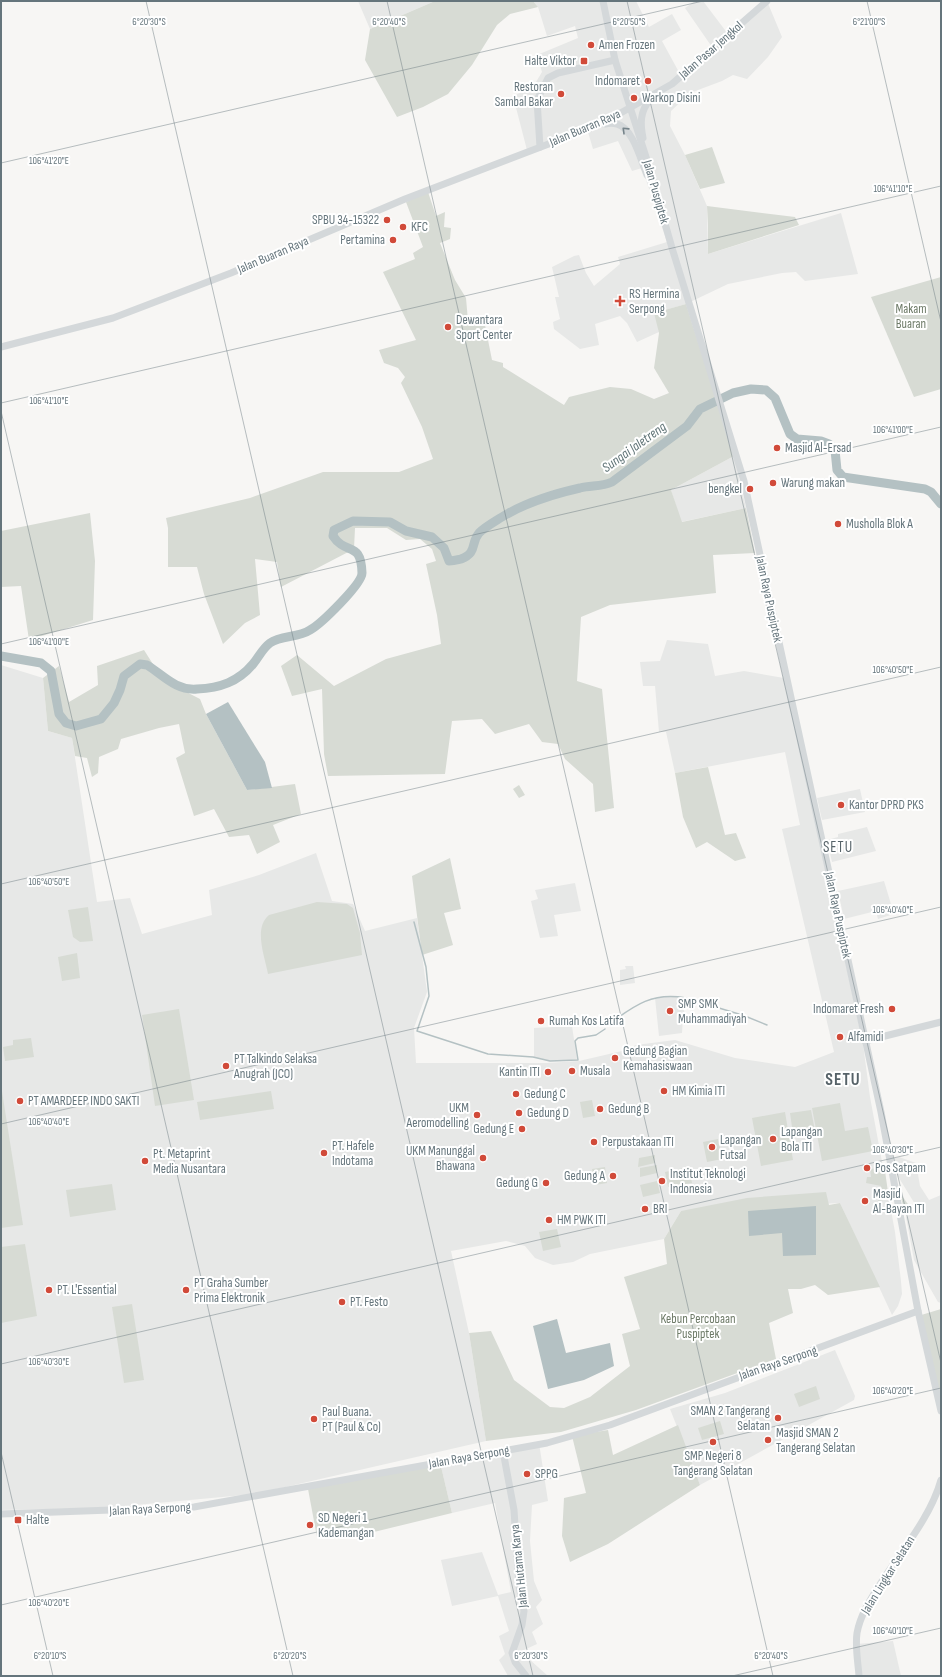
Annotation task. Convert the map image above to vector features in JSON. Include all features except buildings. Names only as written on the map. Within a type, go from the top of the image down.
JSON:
[{"type":"main road","name":"Jalan Puspiptek","points":[[603,1],[615,60],[721,404]]},
{"type":"main road","name":"Jalan Pasar Jengkol","points":[[630,109],[653,96],[684,75],[767,1]]},
{"type":"main road","name":"Jalan Buaran Raya","points":[[540,147],[537,100],[543,84],[548,78],[558,73],[615,60]]},
{"type":"main road","points":[[647,160],[640,122],[644,106],[653,96]]},
{"type":"main road","name":"Jalan Buaran Raya","points":[[1,347],[113,318],[231,273],[404,199],[601,124],[630,109]]},
{"type":"main road","points":[[601,124],[616,123],[627,130],[634,141],[658,203]]},
{"type":"main road","points":[[540,138],[545,143],[549,144]]},
{"type":"main road","name":"Jalan Raya Puspiptek","points":[[721,404],[744,481],[865,1040],[891,1166],[918,1312]]},
{"type":"main road","points":[[865,1040],[941,1022]]},
{"type":"main road","points":[[918,1312],[941,1411]]},
{"type":"main road","name":"Jalan Raya Serpong","points":[[1,1514],[194,1507],[563,1440],[604,1427],[918,1312]]},
{"type":"main road","name":"Jalan Hutama Karya","points":[[503,1451],[514,1510],[519,1586],[524,1611],[522,1625],[512,1653],[518,1666],[526,1676]]},
{"type":"main road","name":"Jalan Lingkar Selatan","points":[[859,1676],[857,1638],[859,1625],[866,1608],[889,1570],[921,1523],[935,1496],[941,1480]]},
{"type":"shaded area","points":[[358,1],[435,1],[370,29]]},
{"type":"shaded area","points":[[533,1],[636,1],[649,27],[672,14],[681,30],[662,41],[680,74],[712,47],[685,8],[695,1],[703,1],[728,34],[767,1],[782,37],[768,57],[747,79],[733,75],[722,81],[690,93],[671,111],[670,126],[685,155],[707,206],[708,254],[841,213],[858,274],[805,281],[796,272],[782,273],[728,284],[686,304],[655,313],[659,332],[637,342],[627,323],[620,316],[595,324],[599,345],[580,349],[554,329],[553,322],[560,319],[555,297],[559,297],[552,267],[579,255],[586,273],[594,286],[620,264],[618,257],[667,242],[642,168],[632,171],[618,141],[593,149],[588,132],[528,154],[513,96],[533,87],[542,72],[537,55],[578,38],[575,26],[547,36],[538,7]]},
{"type":"shaded area","points":[[734,456],[746,508],[681,522],[671,490]]},
{"type":"shaded area","points":[[667,640],[708,644],[715,676],[744,671],[784,678],[863,1044],[870,1097],[895,1232],[902,1294],[898,1306],[892,1315],[840,1203],[681,1211],[664,1239],[590,1254],[573,1262],[553,1265],[535,1258],[525,1246],[506,1241],[451,1251],[469,1333],[486,1441],[255,1494],[103,1508],[1,1510],[1,665],[43,678],[48,731],[72,738],[97,902],[130,898],[142,934],[212,915],[209,890],[259,875],[316,853],[332,901],[353,904],[365,931],[417,918],[427,992],[414,1028],[416,1063],[547,1063],[579,1061],[622,1051],[636,1045],[675,1040],[735,1058],[795,1067],[834,1052],[782,829],[800,825],[785,752],[675,773],[666,732],[659,732],[655,686],[643,686],[640,662],[660,661]]},
{"type":"shaded area","points":[[228,702],[265,762],[272,788],[247,790],[206,714]]},
{"type":"shaded area","name":"Kantor DPRD PKS","points":[[860,789],[865,812],[822,820],[817,798]]},
{"type":"shaded area","points":[[867,827],[876,851],[832,862],[827,840],[838,837],[838,834]]},
{"type":"shaded area","points":[[884,881],[894,914],[878,919],[876,911],[844,919],[838,891]]},
{"type":"shaded area","points":[[575,883],[581,911],[554,915],[558,936],[540,938],[531,901],[538,899],[535,890]]},
{"type":"shaded area","points":[[625,966],[633,966],[635,983],[620,985],[620,970],[626,969]]},
{"type":"shaded area","name":"SMP SMK Muhammadiyah","points":[[664,996],[686,998],[686,1005],[683,1006],[685,1016],[683,1017],[682,1033],[659,1036],[655,998]]},
{"type":"shaded area","points":[[572,1026],[577,1060],[550,1061],[534,1057],[534,1028]]},
{"type":"shaded area","points":[[899,1157],[916,1163],[920,1186],[929,1200],[941,1195],[941,1303],[938,1302],[914,1260],[906,1217],[918,1209],[896,1173],[894,1158]]},
{"type":"shaded area","points":[[816,1206],[816,1255],[783,1256],[782,1233],[749,1236],[748,1211]]},
{"type":"shaded area","points":[[557,1319],[566,1353],[610,1343],[614,1366],[584,1380],[548,1389],[533,1326]]},
{"type":"shaded area","name":"SMAN 2 Tangerang Selatan","points":[[835,1350],[855,1396],[854,1400],[700,1485],[670,1409],[725,1393]]},
{"type":"shaded area","points":[[539,1443],[548,1501],[532,1505],[530,1541],[534,1581],[542,1600],[536,1607],[543,1624],[532,1632],[537,1644],[524,1650],[529,1659],[548,1676],[508,1676],[499,1660],[505,1654],[499,1636],[509,1631],[498,1596],[452,1606],[441,1560],[482,1552],[498,1595],[511,1592],[495,1503],[452,1513],[440,1462]]},
{"type":"shaded area","points":[[893,1641],[901,1676],[860,1676],[857,1644]]},
{"type":"green space","points":[[435,1],[533,1],[538,7],[510,14],[497,25],[472,65],[448,94],[423,107],[397,117],[365,60],[370,29]]},
{"type":"green space","points":[[712,147],[725,183],[700,189],[685,155]]},
{"type":"green space","points":[[428,192],[436,216],[445,212],[444,227],[451,228],[450,239],[440,243],[455,280],[466,298],[468,321],[484,320],[492,360],[503,363],[503,367],[564,405],[569,397],[610,387],[631,389],[654,399],[669,393],[654,368],[659,333],[654,313],[686,304],[734,456],[671,490],[682,522],[746,508],[755,553],[713,555],[716,593],[610,605],[581,617],[577,681],[602,689],[614,808],[595,812],[593,784],[565,759],[558,744],[542,742],[529,724],[495,734],[482,719],[452,721],[445,774],[328,776],[324,754],[322,689],[292,696],[281,666],[297,655],[334,686],[386,659],[441,644],[437,615],[426,564],[436,561],[432,549],[420,539],[406,540],[387,528],[355,528],[354,549],[281,587],[277,562],[255,559],[260,615],[245,623],[223,644],[204,594],[197,567],[168,567],[168,528],[166,518],[250,498],[323,472],[399,472],[433,459],[422,427],[401,383],[405,377],[398,368],[384,363],[379,350],[416,340],[383,272],[415,259],[413,253],[423,247],[406,202]]},
{"type":"green space","points":[[707,206],[795,217],[799,225],[708,254]]},
{"type":"green space","name":"Makam Buaran","points":[[941,277],[941,389],[914,397],[871,297]]},
{"type":"green space","points":[[90,513],[95,561],[93,620],[29,640],[21,586],[1,587],[1,531]]},
{"type":"green space","points":[[144,650],[163,680],[200,699],[206,714],[247,790],[295,784],[301,814],[273,825],[280,842],[257,854],[249,835],[229,837],[214,809],[194,816],[176,758],[185,753],[179,724],[121,739],[118,749],[99,757],[98,773],[92,777],[87,758],[75,756],[72,738],[48,731],[43,678],[59,666],[69,702],[98,685],[97,666]]},
{"type":"green space","points":[[708,767],[725,835],[736,833],[746,858],[735,861],[707,842],[696,848],[683,817],[675,773]]},
{"type":"green space","points":[[519,785],[525,795],[519,798],[513,789]]},
{"type":"green space","points":[[450,858],[461,909],[444,913],[453,945],[422,955],[412,876]]},
{"type":"green space","points":[[317,902],[347,904],[353,908],[360,933],[362,955],[268,974],[261,943],[264,921],[269,915]]},
{"type":"green space","points":[[88,907],[93,941],[80,942],[73,937],[68,910]]},
{"type":"green space","points":[[77,953],[80,978],[62,981],[58,957]]},
{"type":"green space","points":[[179,1009],[194,1100],[155,1106],[142,1015]]},
{"type":"green space","points":[[31,1038],[34,1057],[5,1061],[3,1047],[13,1045],[13,1040]]},
{"type":"green space","points":[[1,1085],[23,1225],[1,1228]]},
{"type":"green space","points":[[271,1091],[274,1109],[200,1120],[197,1102]]},
{"type":"green space","points":[[592,1100],[595,1116],[583,1118],[580,1102]]},
{"type":"green space","points":[[840,1103],[845,1131],[868,1127],[873,1151],[822,1161],[812,1108]]},
{"type":"green space","points":[[811,1110],[815,1131],[793,1134],[790,1113]]},
{"type":"green space","name":"Lapangan Bola ITI","points":[[785,1112],[793,1160],[761,1166],[752,1118]]},
{"type":"green space","name":"Lapangan Futsal","points":[[718,1139],[722,1159],[707,1162],[703,1142]]},
{"type":"green space","points":[[655,1155],[655,1163],[638,1167],[639,1158]]},
{"type":"green space","points":[[657,1165],[657,1173],[640,1177],[640,1168]]},
{"type":"green space","points":[[605,1167],[607,1183],[595,1185],[592,1169]]},
{"type":"green space","points":[[689,1167],[692,1183],[668,1187],[665,1172]]},
{"type":"green space","points":[[879,1168],[885,1171],[889,1199],[878,1201],[881,1186],[866,1183],[867,1177],[871,1177],[870,1169]]},
{"type":"green space","points":[[657,1181],[660,1193],[643,1197],[640,1185]]},
{"type":"green space","points":[[112,1184],[116,1210],[70,1217],[66,1190]]},
{"type":"green space","name":"Kebun Percobaan Puspiptek","points":[[826,1192],[829,1205],[840,1203],[880,1287],[828,1295],[815,1285],[801,1289],[788,1289],[793,1313],[769,1323],[776,1359],[636,1410],[561,1432],[486,1441],[469,1333],[491,1331],[514,1380],[550,1407],[564,1408],[590,1397],[630,1366],[622,1334],[640,1329],[624,1277],[667,1264],[664,1239],[681,1211],[747,1198]]},
{"type":"green space","points":[[900,1193],[910,1207],[904,1211],[904,1210]]},
{"type":"green space","points":[[557,1229],[561,1247],[543,1251],[539,1232]]},
{"type":"green space","points":[[25,1244],[37,1316],[1,1323],[1,1247]]},
{"type":"green space","points":[[132,1304],[144,1380],[124,1383],[112,1307]]},
{"type":"green space","points":[[941,1309],[941,1401],[918,1316]]},
{"type":"green space","points":[[816,1386],[820,1399],[799,1407],[794,1394]]},
{"type":"green space","points":[[720,1421],[724,1434],[702,1440],[698,1428]]},
{"type":"green space","points":[[678,1425],[700,1485],[608,1544],[570,1562],[562,1536],[564,1498],[586,1493],[572,1436],[608,1430],[613,1455]]},
{"type":"green space","points":[[440,1462],[452,1513],[345,1539],[317,1537],[308,1489]]},
{"type":"waterway","name":"Sungai Jaletreng","points":[[1,656],[41,663],[51,671],[59,714],[66,723],[76,726],[101,719],[114,703],[124,676],[140,664],[147,665],[170,682],[183,688],[197,689],[228,683],[235,680],[247,670],[265,648],[274,640],[305,633],[310,630],[331,612],[355,586],[362,573],[359,556],[356,552],[338,542],[333,536],[334,530],[353,521],[390,522],[406,531],[432,537],[444,548],[449,561],[461,559],[470,554],[479,533],[502,517],[520,507],[550,496],[588,486],[604,485],[612,482],[687,426],[700,409],[733,393],[751,389],[766,390],[775,398],[790,434],[797,439],[821,441],[829,444],[835,450],[837,470],[843,477],[925,489],[931,492],[941,504]]},
{"type":"waterway","points":[[414,922],[426,967],[429,996],[417,1031],[488,1054],[533,1057],[550,1061],[578,1060],[575,1041],[578,1038],[596,1035],[605,1029]]},
{"type":"waterway","points":[[609,1024],[627,1011],[644,1002],[663,997],[686,998]]},
{"type":"waterway","points":[[692,1002],[712,1007]]},
{"type":"waterway","points":[[719,1008],[742,1015]]},
{"type":"waterway","points":[[745,1016],[767,1025]]},
{"type":"place","name":"Amen Frozen","points":[[591,45]]},
{"type":"place","name":"Halte Viktor","points":[[584,61]]},
{"type":"place","name":"Indomaret","points":[[648,81]]},
{"type":"place","name":"Restoran Sambal Bakar","points":[[561,94]]},
{"type":"place","name":"Warkop Disini","points":[[634,98]]},
{"type":"place","name":"SPBU 34-15322","points":[[387,220]]},
{"type":"place","name":"KFC","points":[[403,227]]},
{"type":"place","name":"Pertamina","points":[[393,240]]},
{"type":"place","name":"RS Hermina Serpong","points":[[620,301]]},
{"type":"place","name":"Dewantara Sport Center","points":[[448,327]]},
{"type":"place","name":"Masjid Al-Ersad","points":[[777,448]]},
{"type":"place","name":"Warung makan","points":[[773,483]]},
{"type":"place","name":"bengkel","points":[[750,489]]},
{"type":"place","name":"Musholla Blok A","points":[[838,524]]},
{"type":"place","name":"Kantor DPRD PKS","points":[[841,805]]},
{"type":"place","name":"Indomaret Fresh","points":[[892,1009]]},
{"type":"place","name":"SMP SMK Muhammadiyah","points":[[670,1011]]},
{"type":"place","name":"Rumah Kos Latifa","points":[[541,1021]]},
{"type":"place","name":"Alfamidi","points":[[840,1037]]},
{"type":"place","name":"Gedung Bagian Kemahasiswaan","points":[[615,1058]]},
{"type":"place","name":"PT Talkindo Selaksa Anugrah (JCO)","points":[[226,1066]]},
{"type":"place","name":"Musala","points":[[572,1071]]},
{"type":"place","name":"Kantin ITI","points":[[548,1072]]},
{"type":"place","name":"HM Kimia ITI","points":[[664,1091]]},
{"type":"place","name":"Gedung C","points":[[516,1094]]},
{"type":"place","name":"PT AMARDEEP INDO SAKTI","points":[[20,1101]]},
{"type":"place","name":"Gedung B","points":[[600,1109]]},
{"type":"place","name":"Gedung D","points":[[519,1113]]},
{"type":"place","name":"UKM Aeromodelling","points":[[477,1115]]},
{"type":"place","name":"Gedung E","points":[[522,1129]]},
{"type":"place","name":"Lapangan Bola ITI","points":[[773,1139]]},
{"type":"place","name":"Perpustakaan ITI","points":[[594,1142]]},
{"type":"place","name":"Lapangan Futsal","points":[[712,1147]]},
{"type":"place","name":"PT. Hafele Indotama","points":[[324,1153]]},
{"type":"place","name":"UKM Manunggal Bhawana","points":[[483,1158]]},
{"type":"place","name":"Pt. Metaprint Media Nusantara","points":[[145,1161]]},
{"type":"place","name":"Pos Satpam","points":[[867,1168]]},
{"type":"place","name":"Gedung A","points":[[613,1176]]},
{"type":"place","name":"Institut Teknologi Indonesia","points":[[662,1181]]},
{"type":"place","name":"Gedung G","points":[[546,1183]]},
{"type":"place","name":"Masjid Al-Bayan ITI","points":[[865,1201]]},
{"type":"place","name":"BRI","points":[[645,1209]]},
{"type":"place","name":"HM PWK ITI","points":[[549,1220]]},
{"type":"place","name":"PT. L'Essential","points":[[49,1290]]},
{"type":"place","name":"PT Graha Sumber Prima Elektronik","points":[[186,1290]]},
{"type":"place","name":"PT. Festo","points":[[342,1302]]},
{"type":"place","name":"SMAN 2 Tangerang Selatan","points":[[778,1418]]},
{"type":"place","name":"Paul Buana. PT (Paul & Co)","points":[[314,1419]]},
{"type":"place","name":"Masjid SMAN 2 Tangerang Selatan","points":[[768,1440]]},
{"type":"place","name":"SMP Negeri 8 Tangerang Selatan","points":[[713,1442]]},
{"type":"place","name":"SPPG","points":[[527,1474]]},
{"type":"place","name":"Halte","points":[[18,1520]]},
{"type":"place","name":"SD Negeri 1 Kademangan","points":[[310,1525]]},
{"type":"district","name":"SETU","points":[[838,847]]},
{"type":"district","name":"SETU","points":[[843,1080]]}]
